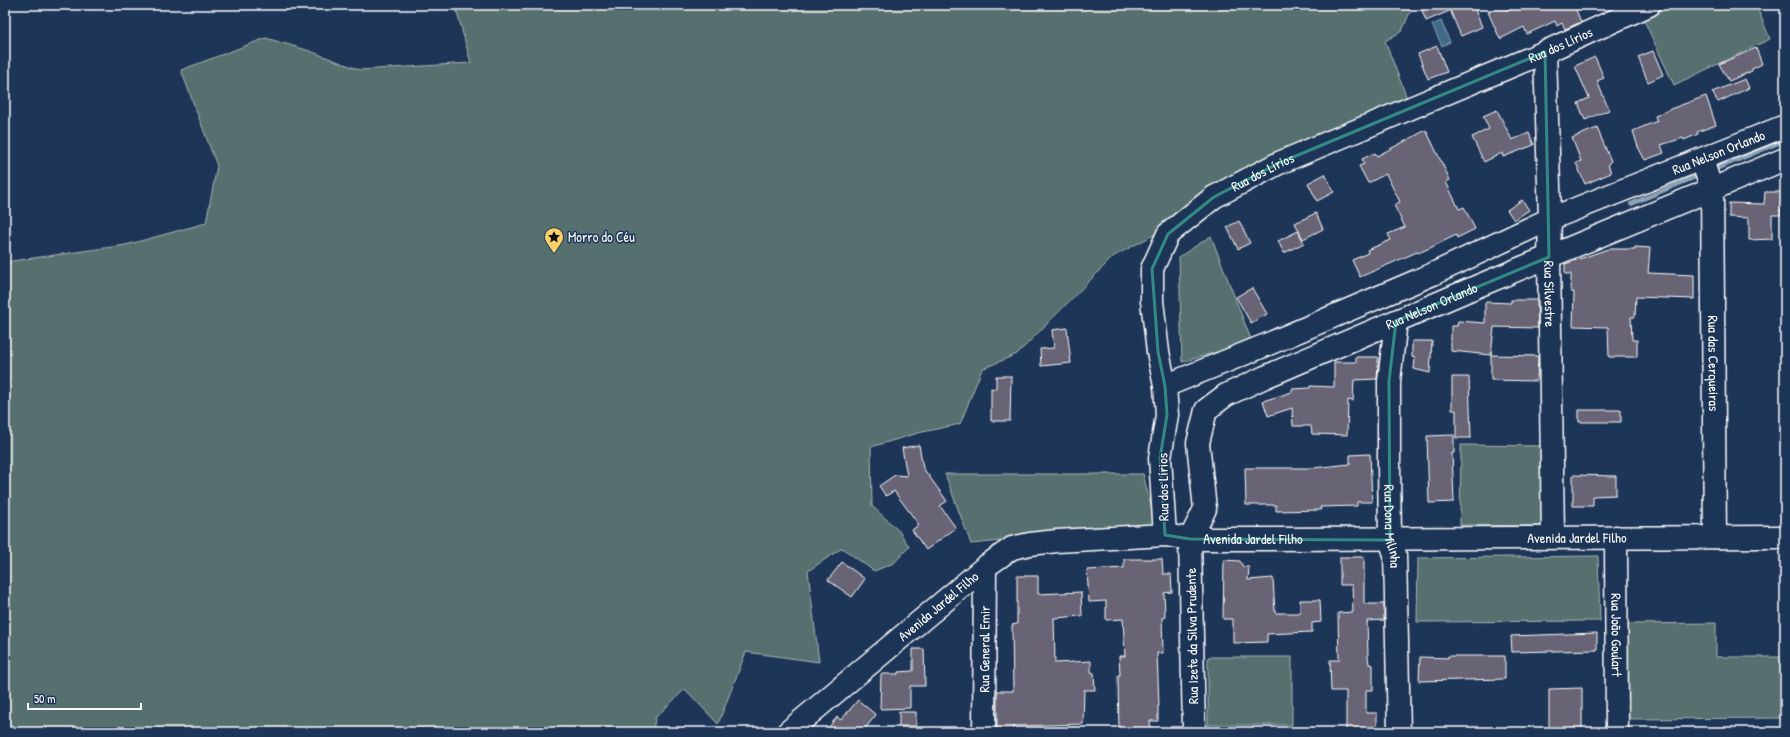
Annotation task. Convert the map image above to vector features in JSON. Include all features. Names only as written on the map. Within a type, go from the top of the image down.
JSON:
[{"type":"street","name":"Rua dos Lírios","points":[[1164,535],[1160,458],[1167,415],[1166,386],[1158,352],[1152,301],[1152,269],[1168,234],[1214,197],[1279,163],[1545,52],[1648,5]]},
{"type":"street","name":"Rua Silvestre","points":[[1545,52],[1550,219],[1549,257],[1553,537]]},
{"type":"street","name":"Rua Nelson Orlando","points":[[1166,386],[1433,274],[1550,219],[1785,126]]},
{"type":"street","name":"Rua Nelson Orlando","points":[[1190,539],[1205,509],[1198,443],[1206,410],[1226,395],[1396,321],[1785,159]]},
{"type":"street","name":"Rua das Cerqueiras","points":[[1702,160],[1712,190],[1715,537]]},
{"type":"street","name":"Rua Dona Milinha","points":[[1396,321],[1389,382],[1390,540],[1395,554],[1399,732]]},
{"type":"street","name":"Avenida Jardel Filho","points":[[788,732],[985,567],[1012,548],[1030,544],[1164,535],[1190,539],[1390,540],[1553,537],[1785,537]]},
{"type":"street","name":"Rua João Goulart","points":[[1616,537],[1618,732]]},
{"type":"street","name":"Rua Izete da Silva Prudente","points":[[1190,539],[1194,732]]},
{"type":"street","name":"Rua General Emir","points":[[984,732],[985,567]]},
{"type":"highlighted area","points":[[1545,52],[1549,257],[1396,321],[1389,381],[1390,540],[1190,539],[1165,535],[1160,458],[1167,415],[1165,386],[1158,352],[1152,269],[1168,234],[1214,197],[1279,163]]},
{"type":"green space","points":[[455,5],[1413,5],[1402,31],[1385,41],[1407,98],[1338,137],[1114,256],[1017,354],[982,369],[960,424],[918,433],[871,447],[872,506],[899,531],[909,547],[894,563],[874,571],[842,548],[808,571],[819,662],[746,652],[718,724],[685,689],[655,718],[653,732],[5,732],[5,262],[126,245],[206,223],[217,166],[181,70],[266,38],[310,51],[360,70],[471,63]]},
{"type":"green space","points":[[1668,5],[1756,5],[1770,39],[1674,85],[1642,16]]},
{"type":"green space","points":[[1211,236],[1252,342],[1182,362],[1179,257]]},
{"type":"green space","points":[[1461,445],[1546,446],[1545,526],[1460,525]]},
{"type":"green space","points":[[945,474],[1143,474],[1156,526],[971,544]]},
{"type":"green space","points":[[1598,556],[1600,621],[1417,622],[1418,558]]},
{"type":"green space","points":[[1716,623],[1716,657],[1785,657],[1785,718],[1627,719],[1627,624]]},
{"type":"green space","points":[[1208,657],[1292,657],[1292,725],[1208,725]]},
{"type":"water","points":[[1441,21],[1450,42],[1442,46],[1432,25]]},
{"type":"building","points":[[1420,5],[1473,5],[1482,27],[1461,36],[1450,11],[1426,21]]},
{"type":"building","points":[[1505,5],[1508,11],[1520,5],[1574,5],[1581,22],[1565,29],[1562,23],[1557,26],[1555,21],[1527,34],[1524,27],[1500,39],[1488,12]]},
{"type":"building","points":[[1437,46],[1447,72],[1428,79],[1418,54]]},
{"type":"building","points":[[1756,48],[1762,64],[1752,69],[1752,71],[1729,81],[1719,64]]},
{"type":"building","points":[[1653,51],[1663,75],[1648,82],[1638,57]]},
{"type":"building","points":[[1595,57],[1604,78],[1597,81],[1609,110],[1585,120],[1578,103],[1589,98],[1575,66]]},
{"type":"building","points":[[1745,79],[1749,88],[1718,102],[1712,92]]},
{"type":"building","points":[[1706,96],[1716,125],[1697,132],[1698,134],[1684,140],[1683,138],[1661,145],[1664,153],[1645,160],[1638,147],[1633,131],[1657,121],[1655,116]]},
{"type":"building","points":[[1497,110],[1512,140],[1529,133],[1534,145],[1503,157],[1502,153],[1484,162],[1472,137],[1489,129],[1483,116]]},
{"type":"building","points":[[1597,128],[1611,161],[1608,164],[1611,173],[1585,184],[1576,163],[1581,161],[1572,138]]},
{"type":"building","points":[[1426,130],[1450,180],[1446,182],[1459,209],[1464,207],[1475,229],[1457,238],[1456,235],[1430,248],[1418,253],[1417,252],[1360,277],[1352,260],[1368,253],[1367,250],[1391,240],[1388,234],[1405,227],[1394,205],[1400,202],[1386,174],[1368,183],[1359,166],[1364,164],[1362,159],[1375,153],[1377,156]]},
{"type":"building","points":[[1325,174],[1334,192],[1317,201],[1308,183]]},
{"type":"building","points":[[1765,192],[1785,192],[1785,210],[1780,210],[1781,215],[1772,215],[1772,239],[1749,240],[1749,218],[1729,217],[1729,203],[1764,204]]},
{"type":"building","points":[[1522,200],[1529,210],[1514,220],[1507,210]]},
{"type":"building","points":[[1316,213],[1323,229],[1303,239],[1295,223]]},
{"type":"building","points":[[1239,221],[1250,243],[1238,249],[1227,227]]},
{"type":"building","points":[[1298,231],[1304,243],[1284,253],[1278,241]]},
{"type":"building","points":[[1635,247],[1650,248],[1648,273],[1694,275],[1694,299],[1636,297],[1635,317],[1631,317],[1632,340],[1637,340],[1637,357],[1609,357],[1608,327],[1573,326],[1574,292],[1571,292],[1571,274],[1565,274],[1565,264],[1608,249],[1635,249]]},
{"type":"building","points":[[1252,288],[1267,314],[1251,323],[1236,297]]},
{"type":"building","points":[[1511,300],[1537,300],[1538,328],[1494,327],[1491,355],[1451,351],[1451,326],[1457,326],[1458,321],[1485,323],[1485,302],[1511,303]]},
{"type":"building","points":[[1067,328],[1071,363],[1041,366],[1040,349],[1054,348],[1052,330]]},
{"type":"building","points":[[1412,341],[1432,341],[1430,373],[1414,369],[1415,358],[1412,357]]},
{"type":"building","points":[[1491,355],[1538,356],[1537,381],[1491,380]]},
{"type":"building","points":[[1356,357],[1378,357],[1377,379],[1354,380],[1353,401],[1348,400],[1347,435],[1312,434],[1311,426],[1293,426],[1292,408],[1268,416],[1263,401],[1292,392],[1292,389],[1310,388],[1310,386],[1334,387],[1334,362],[1356,362]]},
{"type":"building","points":[[996,376],[1011,376],[1010,421],[991,421],[991,388],[996,389]]},
{"type":"building","points":[[1452,377],[1469,377],[1471,438],[1456,438],[1456,410],[1452,410]]},
{"type":"building","points":[[1579,410],[1621,410],[1621,422],[1579,422]]},
{"type":"building","points":[[1454,435],[1454,453],[1452,453],[1454,502],[1429,503],[1427,436]]},
{"type":"building","points":[[919,445],[923,468],[947,501],[940,506],[956,528],[926,550],[912,530],[919,525],[894,491],[886,496],[879,486],[895,475],[907,476],[902,448]]},
{"type":"building","points":[[1370,454],[1372,502],[1357,502],[1357,506],[1320,507],[1321,510],[1276,511],[1276,505],[1246,505],[1245,468],[1313,468],[1350,464],[1350,455]]},
{"type":"building","points":[[1573,475],[1616,476],[1616,495],[1593,496],[1593,506],[1573,506]]},
{"type":"building","points":[[1340,557],[1364,557],[1364,604],[1384,604],[1384,620],[1367,621],[1369,664],[1373,665],[1373,690],[1366,690],[1366,713],[1377,713],[1377,732],[1346,732],[1346,691],[1331,691],[1330,660],[1339,660],[1338,613],[1353,612],[1352,585],[1340,585]]},
{"type":"building","points":[[1124,559],[1162,559],[1163,574],[1171,574],[1172,592],[1164,593],[1165,617],[1162,618],[1163,653],[1157,653],[1159,706],[1158,721],[1150,721],[1151,732],[1119,732],[1119,656],[1125,656],[1123,619],[1106,620],[1106,601],[1089,602],[1087,570],[1124,568]]},
{"type":"building","points":[[1224,560],[1240,561],[1243,567],[1249,567],[1248,580],[1273,578],[1275,613],[1300,613],[1300,600],[1320,600],[1321,622],[1312,623],[1312,632],[1267,634],[1267,642],[1233,643],[1233,619],[1223,619]]},
{"type":"building","points":[[842,562],[865,579],[852,597],[828,580]]},
{"type":"building","points":[[1017,576],[1038,576],[1038,594],[1081,592],[1082,616],[1054,618],[1055,663],[1091,661],[1091,672],[1094,673],[1095,690],[1084,690],[1083,724],[1014,726],[1014,732],[997,732],[997,691],[1013,691],[1012,625],[1017,624]]},
{"type":"building","points":[[1597,633],[1597,650],[1512,652],[1511,636]]},
{"type":"building","points":[[913,649],[924,649],[925,686],[910,686],[910,708],[880,709],[881,674],[898,674],[898,672],[913,671]]},
{"type":"building","points":[[1448,656],[1505,656],[1505,679],[1419,681],[1420,657],[1448,658]]},
{"type":"building","points":[[1582,688],[1582,732],[1549,732],[1549,689]]},
{"type":"building","points":[[858,700],[876,715],[862,732],[825,732],[837,717],[841,720]]},
{"type":"building","points":[[899,712],[916,712],[916,726],[899,726]]},
{"type":"waterway","points":[[1711,171],[1785,140]]},
{"type":"waterway","points":[[1631,204],[1700,175]]},
{"type":"place","name":"Morro do Céu","points":[[554,254]]}]
